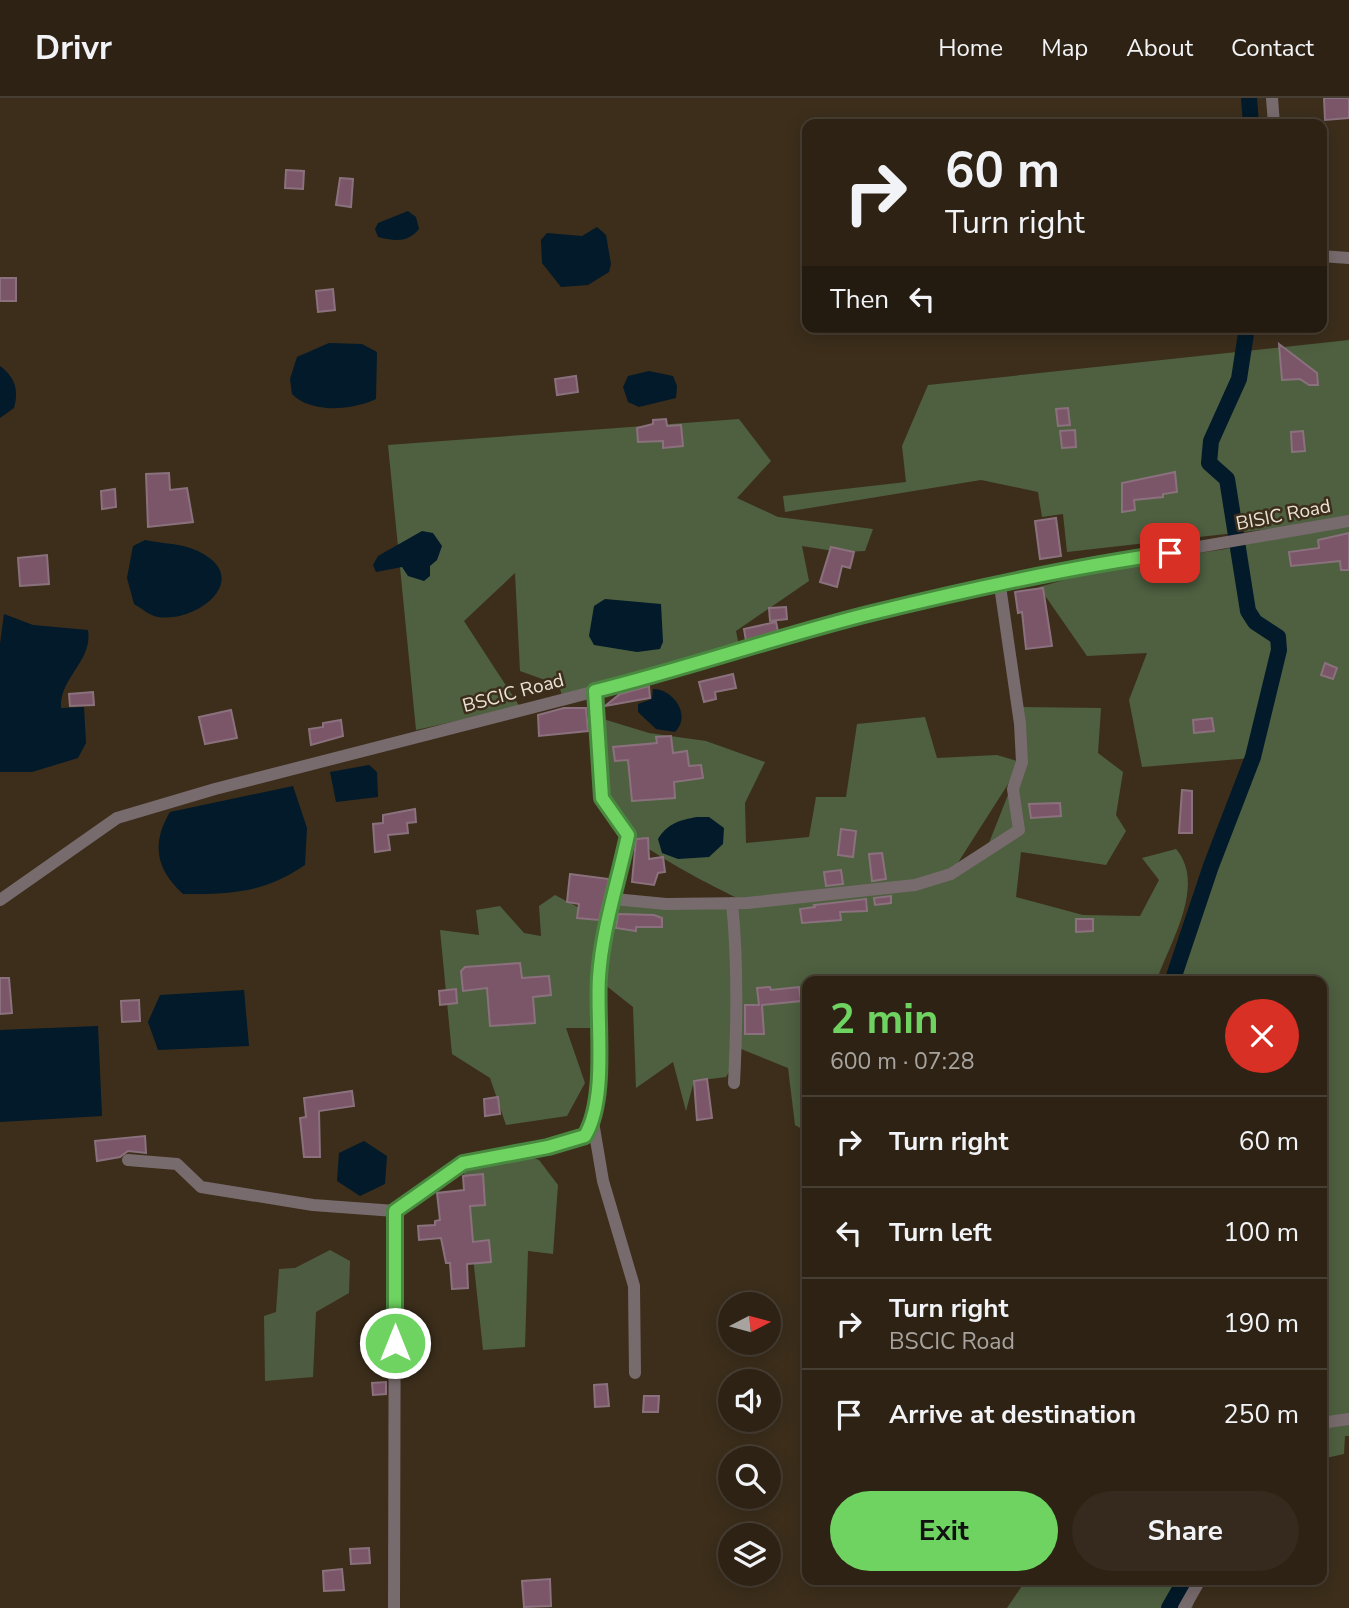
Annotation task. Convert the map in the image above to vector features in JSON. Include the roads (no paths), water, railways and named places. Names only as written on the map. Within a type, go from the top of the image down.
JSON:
[{"type":"street","points":[[1272,98],[1274,119]]},
{"type":"street","points":[[1327,257],[1349,258]]},
{"type":"street","name":"BISIC Road","points":[[1223,545],[1349,521]]},
{"type":"street","name":"BSCIC Road","points":[[0,900],[117,818],[215,789],[682,669],[871,613],[1117,561],[1223,545]]},
{"type":"street","points":[[614,899],[666,904],[732,903],[785,900],[915,885],[951,874],[1019,830],[1013,789],[1022,762],[1020,724],[1000,586]]},
{"type":"street","points":[[595,691],[602,798],[628,835],[599,977],[600,1043],[593,1122],[603,1181],[634,1286],[635,1373]]},
{"type":"street","points":[[732,903],[737,955],[733,986],[733,1083]]},
{"type":"street","points":[[128,1160],[177,1164],[201,1187],[313,1205],[395,1211],[463,1163],[548,1147],[585,1136],[593,1122]]},
{"type":"street","points":[[394,1608],[395,1211]]},
{"type":"street","points":[[1327,1422],[1349,1419]]},
{"type":"street","points":[[1184,1608],[1197,1585]]},
{"type":"water","points":[[408,211],[416,217],[419,229],[415,234],[400,240],[378,237],[375,229],[378,223]]},
{"type":"water","points":[[597,227],[606,235],[611,264],[609,272],[588,285],[561,287],[542,263],[541,240],[547,233],[582,236]]},
{"type":"water","points":[[329,343],[362,344],[377,352],[376,399],[356,406],[332,408],[310,405],[292,394],[290,379],[297,357]]},
{"type":"water","points":[[0,366],[12,379],[16,395],[14,408],[0,418]]},
{"type":"water","points":[[649,371],[673,376],[677,386],[676,398],[639,407],[628,402],[623,387],[628,376]]},
{"type":"water","points":[[422,531],[433,533],[442,546],[437,560],[430,566],[430,576],[424,581],[408,576],[402,567],[376,572],[373,565],[378,556]]},
{"type":"water","points":[[145,540],[192,548],[214,562],[221,574],[220,585],[214,596],[203,606],[174,617],[158,617],[134,604],[127,578],[133,546]]},
{"type":"water","points":[[605,599],[661,604],[663,642],[660,649],[637,652],[594,645],[589,636],[594,606]]},
{"type":"water","points":[[4,614],[33,625],[88,630],[86,651],[65,688],[61,708],[84,707],[86,743],[78,758],[32,772],[0,772],[0,644]]},
{"type":"water","points":[[653,689],[667,693],[678,704],[682,718],[675,732],[656,729],[638,712],[638,704],[652,699]]},
{"type":"water","points":[[369,765],[377,772],[378,797],[336,802],[330,772]]},
{"type":"water","points":[[293,786],[307,828],[305,865],[276,881],[247,890],[183,894],[174,885],[159,856],[160,835],[170,812]]},
{"type":"water","points":[[709,817],[724,828],[723,844],[709,857],[678,859],[662,853],[658,839],[666,829],[680,821]]},
{"type":"water","points":[[244,990],[249,1046],[158,1050],[148,1022],[160,995]]},
{"type":"water","points":[[98,1026],[102,1116],[0,1122],[0,1030]]},
{"type":"water","points":[[364,1141],[387,1156],[385,1184],[360,1196],[337,1181],[339,1153]]},
{"type":"waterway","points":[[1249,98],[1251,119]]},
{"type":"waterway","points":[[1174,976],[1211,866],[1253,757],[1279,650],[1278,637],[1255,622],[1248,611],[1227,479],[1209,463],[1211,441],[1239,379],[1246,333]]},
{"type":"waterway","points":[[1169,1608],[1182,1585]]}]
